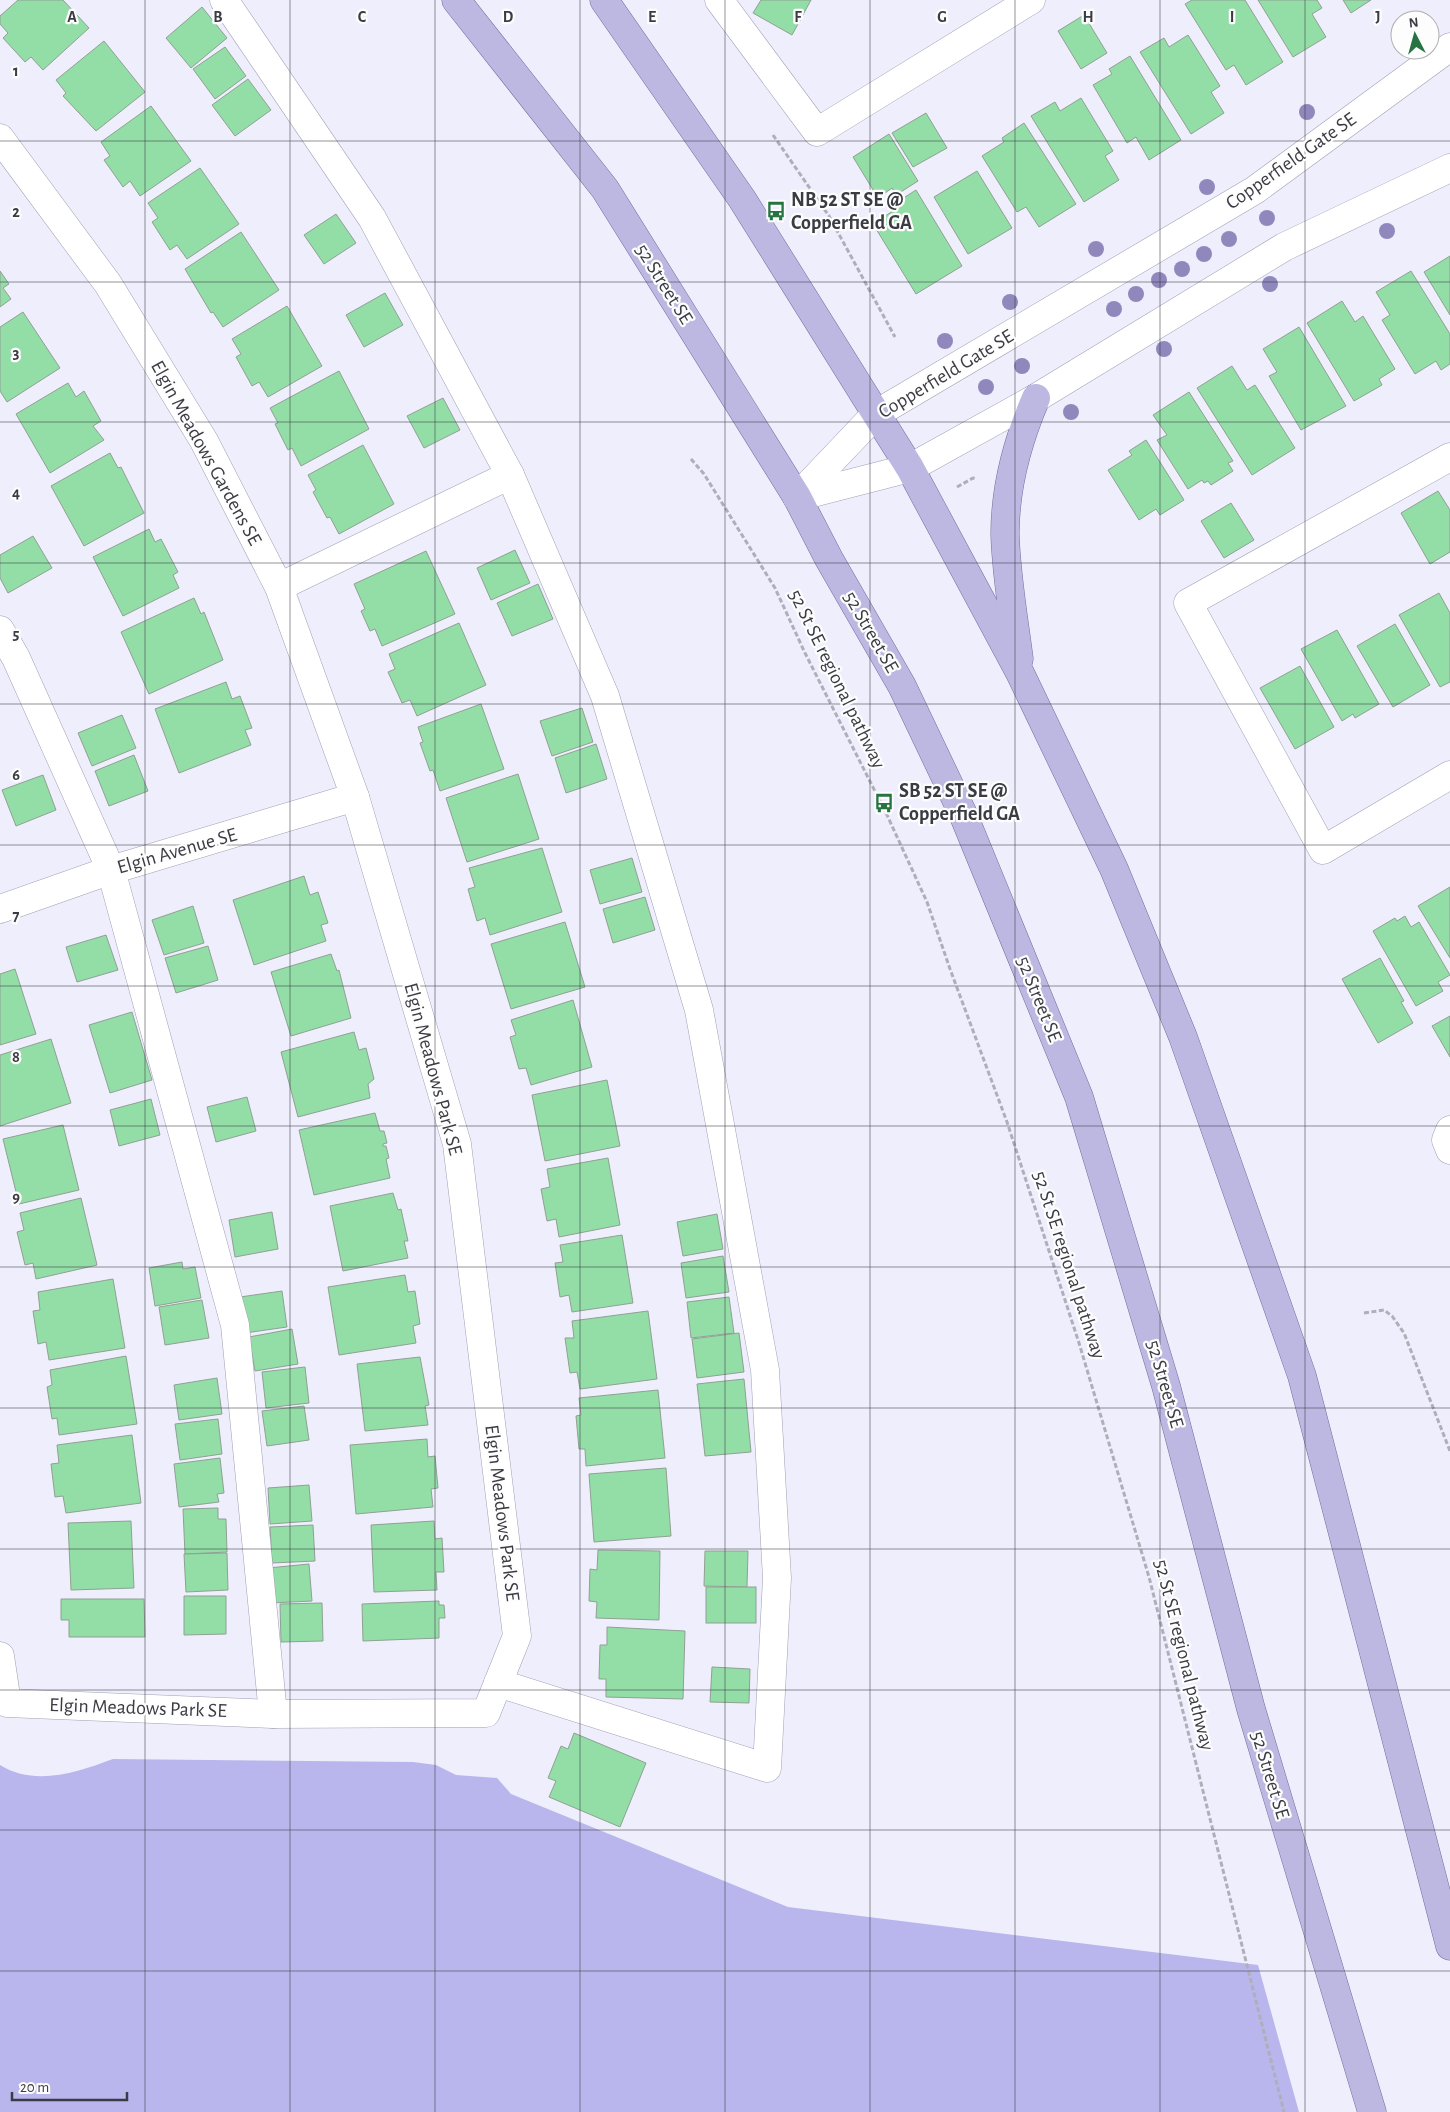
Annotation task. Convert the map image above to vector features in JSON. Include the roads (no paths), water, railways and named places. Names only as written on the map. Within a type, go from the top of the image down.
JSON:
[{"type":"main road","name":"52 Street SE","points":[[456,0],[604,189],[797,497],[829,559],[902,686],[963,814],[1079,1097],[1166,1386],[1251,1709],[1372,2112]]},
{"type":"main road","points":[[604,0],[742,199],[857,380],[910,468],[1020,673],[1114,869],[1183,1037],[1302,1376],[1450,1946]]},
{"type":"main road","points":[[1020,673],[1005,535],[1010,484],[1028,417],[1036,398]]},
{"type":"street","points":[[224,0],[372,218],[510,475],[605,696],[699,1010],[765,1370],[777,1578],[767,1768],[498,1683]]},
{"type":"street","points":[[719,0],[817,132],[1031,0]]},
{"type":"street","name":"Copperfield Gate SE","points":[[797,497],[876,414],[1255,190],[1450,47]]},
{"type":"street","name":"Elgin Meadows Gardens SE","points":[[0,138],[108,284],[204,441],[280,586],[355,797]]},
{"type":"street","points":[[797,497],[910,468],[1036,398],[1284,246],[1450,168]]},
{"type":"street","points":[[1450,457],[1188,603],[1323,850],[1450,775]]},
{"type":"street","points":[[280,586],[510,475]]},
{"type":"street","points":[[0,630],[16,658],[111,870],[235,1325],[273,1714]]},
{"type":"street","name":"Elgin Meadows Park SE","points":[[0,1656],[7,1703],[273,1714],[486,1713],[517,1636],[457,1144],[355,797]]},
{"type":"street","name":"Elgin Avenue SE","points":[[0,909],[111,870],[355,797]]},
{"type":"street","points":[[1450,1130],[1446,1140],[1450,1150]]},
{"type":"place","name":"NB 52 ST SE @ Copperfield GA","points":[[776,211]]},
{"type":"place","name":"SB 52 ST SE @ Copperfield GA","points":[[884,803]]}]
